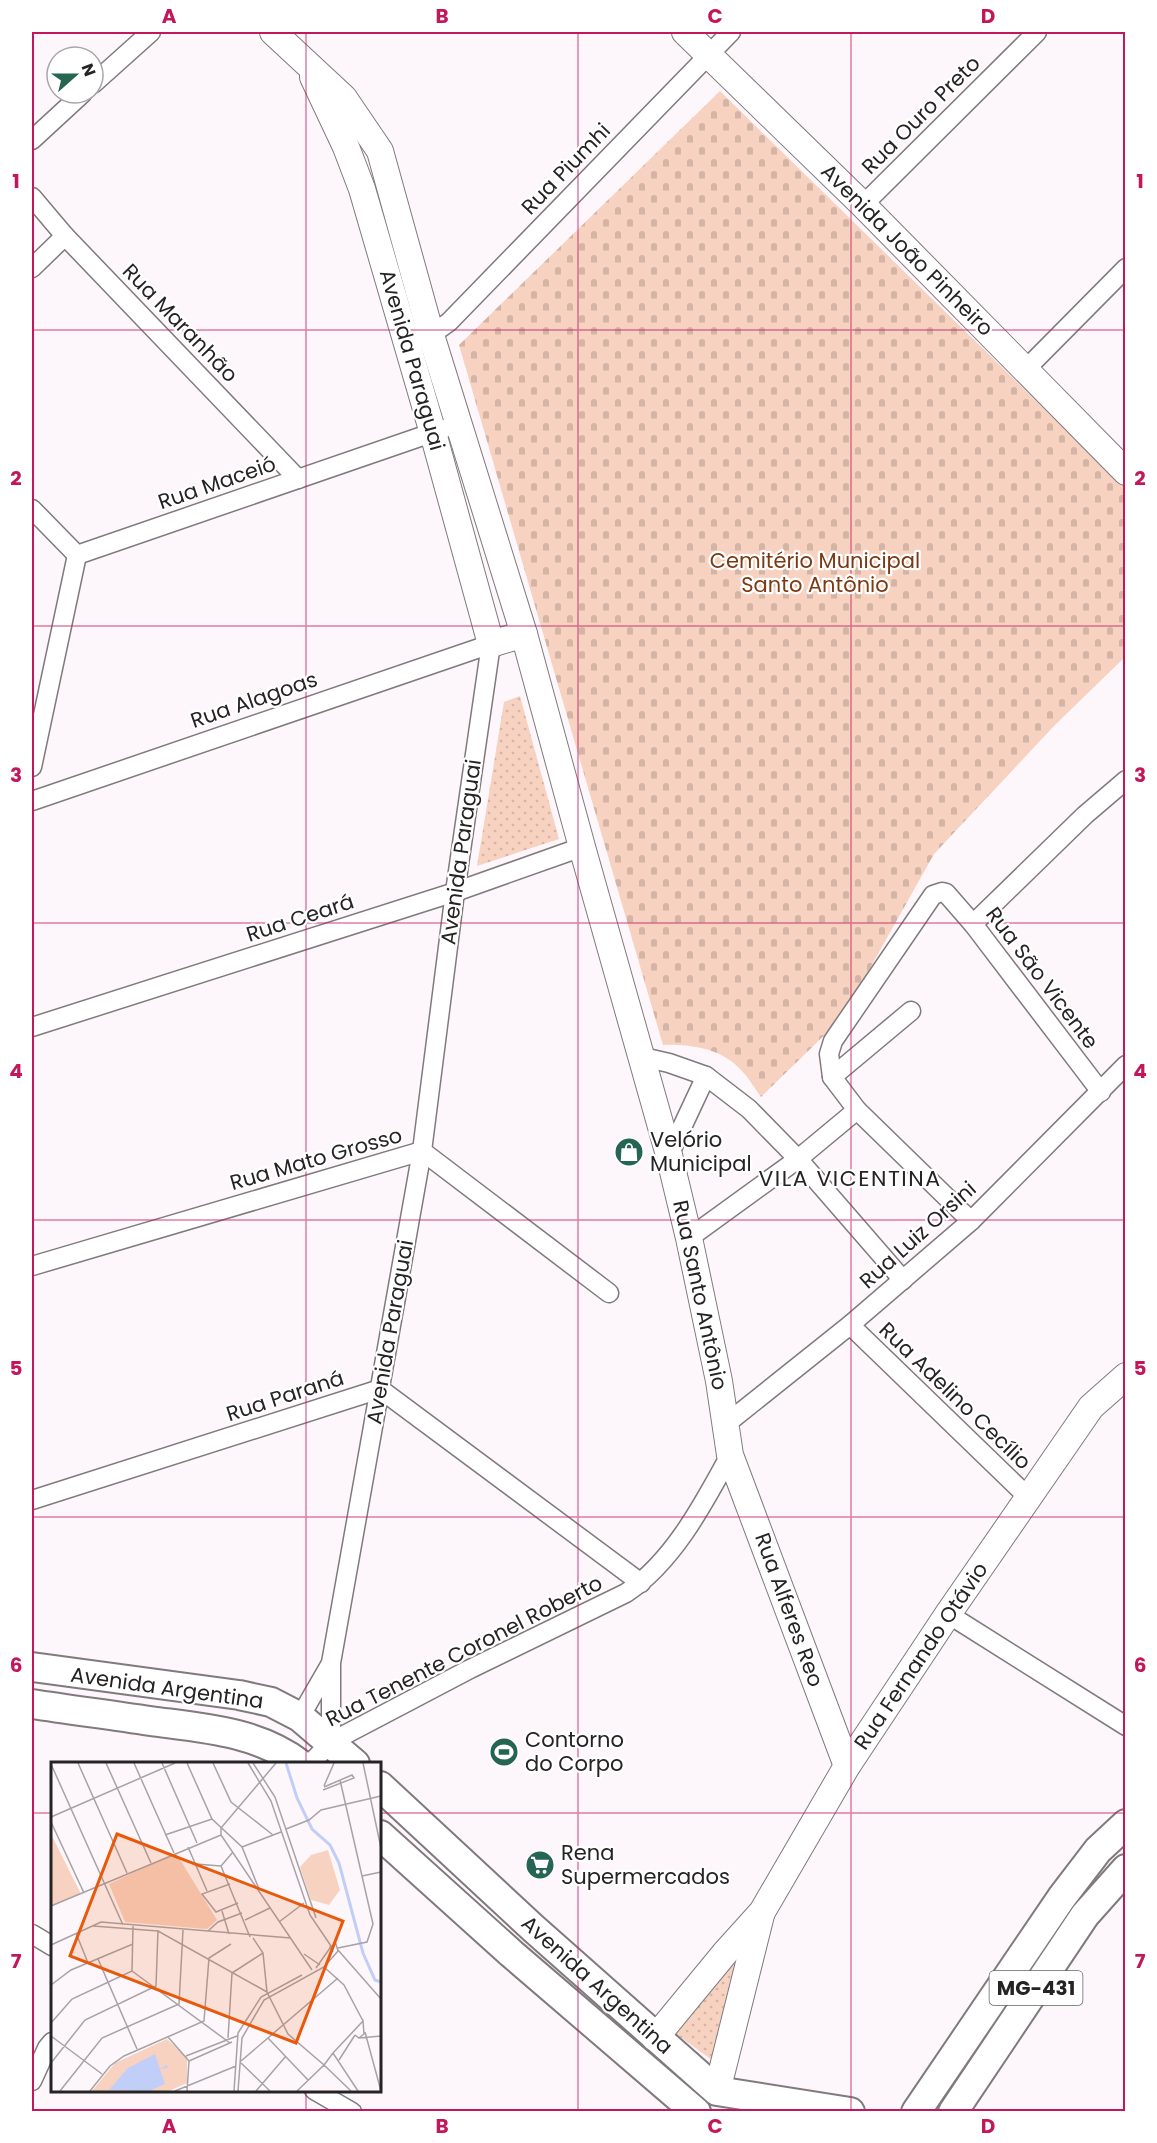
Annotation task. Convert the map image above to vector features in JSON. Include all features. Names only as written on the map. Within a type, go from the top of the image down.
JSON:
[{"type":"main road","name":"Avenida Argentina","points":[[32,1667],[240,1695],[271,1702],[300,1717],[353,1762]]},
{"type":"main road","name":"Avenida Argentina","points":[[32,1704],[218,1731],[250,1738],[289,1755],[298,1762]]},
{"type":"main road","name":"Avenida Argentina","points":[[381,1787],[532,1928],[717,2091]]},
{"type":"main road","points":[[916,2112],[1062,1897],[1098,1850],[1125,1824]]},
{"type":"main road","name":"Avenida Argentina","points":[[381,1835],[512,1954],[696,2112]]},
{"type":"main road","name":"MG-431","points":[[953,2112],[1085,1915],[1125,1869]]},
{"type":"main road","points":[[717,2091],[850,2112]]},
{"type":"street","points":[[105,73],[151,32]]},
{"type":"street","name":"Avenida Paraguai","points":[[273,32],[344,98],[380,151],[419,339],[433,433],[491,644],[455,892],[422,1151],[331,1663],[331,1742]]},
{"type":"street","name":"Avenida João Pinheiro","points":[[685,32],[863,205],[1125,472]]},
{"type":"street","name":"Rua Piumhi","points":[[419,339],[449,322],[731,32]]},
{"type":"street","name":"Rua Ouro Preto","points":[[863,205],[1037,32]]},
{"type":"street","points":[[32,140],[70,105]]},
{"type":"street","name":"Rua Maranhão","points":[[32,197],[65,236],[298,479]]},
{"type":"street","points":[[32,268],[65,236]]},
{"type":"street","points":[[1025,370],[1125,268]]},
{"type":"street","name":"Avenida Paraguai","points":[[419,339],[459,423],[524,634],[582,847]]},
{"type":"street","name":"Rua Maceió","points":[[77,555],[459,423]]},
{"type":"street","points":[[32,509],[77,555],[32,767]]},
{"type":"street","points":[[491,644],[524,634]]},
{"type":"street","name":"Rua Alagoas","points":[[32,801],[491,644]]},
{"type":"street","points":[[973,924],[1084,815],[1125,780]]},
{"type":"street","name":"Rua Ceará","points":[[32,1027],[455,892],[582,847]]},
{"type":"street","name":"Rua Santo Antônio","points":[[582,847],[669,1155],[689,1238],[726,1424],[730,1455]]},
{"type":"street","name":"Rua São Vicente","points":[[832,1077],[829,1054],[833,1041],[927,901],[938,893],[946,893],[973,924],[1101,1092]]},
{"type":"street","points":[[911,1011],[832,1077],[857,1110],[971,1221]]},
{"type":"street","points":[[643,1057],[706,1076],[749,1109],[798,1159],[903,1281]]},
{"type":"street","name":"Rua Luiz Orsini","points":[[726,1424],[850,1325],[971,1221],[1101,1092],[1125,1065]]},
{"type":"street","points":[[669,1155],[706,1076]]},
{"type":"street","points":[[689,1238],[798,1159],[857,1110]]},
{"type":"street","name":"Rua Mato Grosso","points":[[32,1266],[422,1151],[609,1293]]},
{"type":"street","name":"Rua Adelino Cecílio","points":[[850,1325],[1029,1498]]},
{"type":"street","points":[[1091,1407],[1125,1360]]},
{"type":"street","name":"Rua Fernando Otávio","points":[[762,1912],[847,1766],[948,1614],[1091,1407],[1125,1376]]},
{"type":"street","points":[[380,1389],[641,1583],[694,1519],[730,1455]]},
{"type":"street","name":"Rua Paraná","points":[[32,1500],[380,1389]]},
{"type":"street","name":"Rua Alferes Reo","points":[[730,1455],[847,1766]]},
{"type":"street","name":"Rua Tenente Coronel Roberto","points":[[312,1762],[331,1742],[470,1669],[590,1612],[641,1583]]},
{"type":"street","points":[[948,1614],[1125,1726]]},
{"type":"street","name":"Avenida Paraguai","points":[[300,1717],[331,1663]]},
{"type":"street","points":[[655,2038],[762,1912]]},
{"type":"street","points":[[717,2091],[762,1912]]},
{"type":"street","points":[[32,1934],[51,1945]]},
{"type":"street","points":[[32,2081],[51,2044]]},
{"type":"street","points":[[316,2092],[352,2112]]},
{"type":"green space","name":"Cemitério Municipal Santo Antônio","points":[[720,91],[1125,488],[1125,657],[1055,725],[934,854],[842,1018],[761,1097],[741,1070],[722,1055],[683,1045],[663,1045],[459,345]]},
{"type":"green space","points":[[520,696],[559,839],[477,866],[504,702]]},
{"type":"green space","points":[[751,1932],[716,2063],[675,2033]]},
{"type":"place","name":"Velório Municipal","points":[[629,1152]]},
{"type":"place","name":"Contorno do Corpo","points":[[504,1752]]},
{"type":"place","name":"Rena Supermercados","points":[[540,1865]]},
{"type":"district","name":"VILA VICENTINA","points":[[850,1178]]}]
